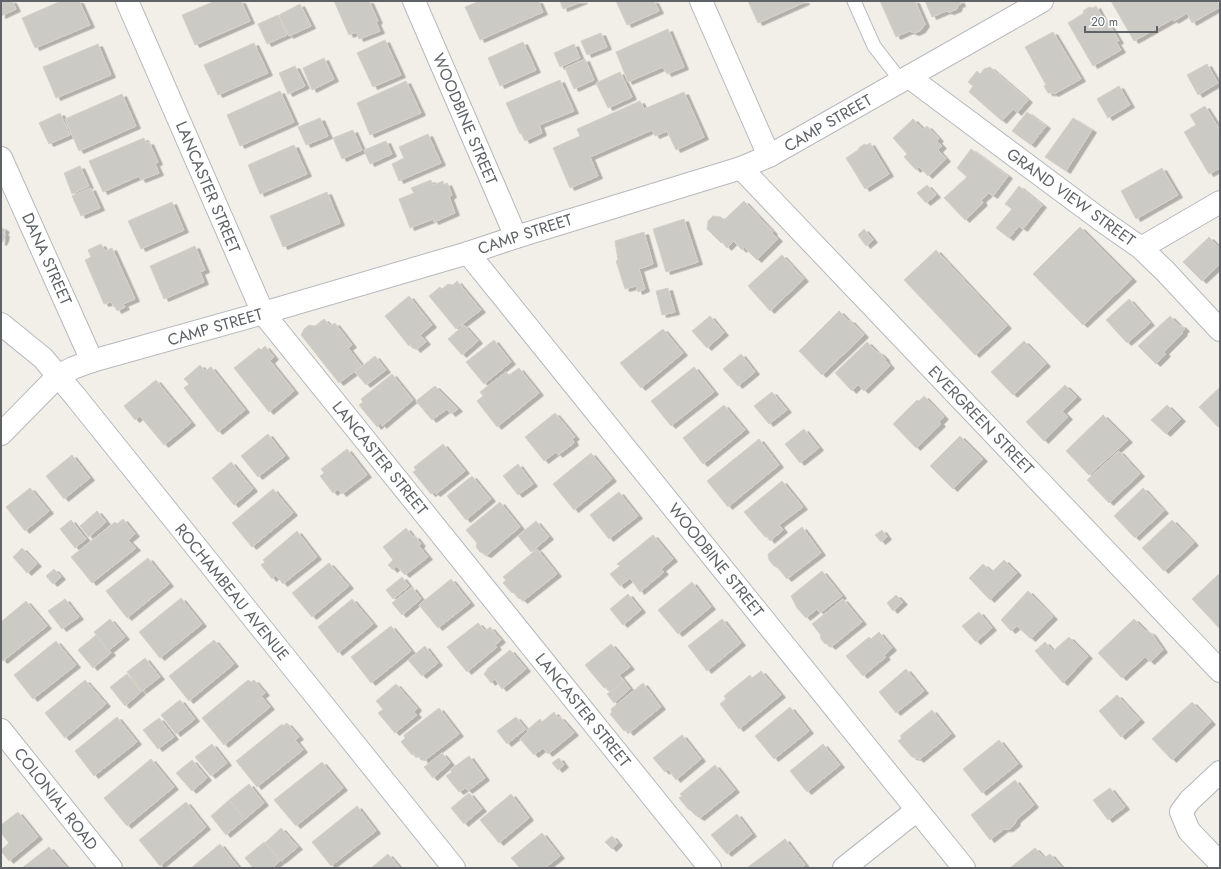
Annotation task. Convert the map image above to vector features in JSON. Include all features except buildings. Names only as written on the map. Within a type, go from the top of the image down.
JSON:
[{"type":"street","name":"LANCASTER STREET","points":[[127,1],[263,313],[710,868]]},
{"type":"street","name":"WOODBINE STREET","points":[[414,1],[516,237]]},
{"type":"street","points":[[701,1],[769,156]]},
{"type":"street","name":"CAMP STREET","points":[[1,434],[58,376],[73,368],[92,361],[468,253],[741,168],[769,156],[1042,1]]},
{"type":"street","name":"GRAND VIEW STREET","points":[[905,79],[1141,248],[1165,271],[1220,330]]},
{"type":"street","name":"DANA STREET","points":[[1,158],[92,361]]},
{"type":"street","name":"EVERGREEN STREET","points":[[741,168],[1220,671]]},
{"type":"street","points":[[1141,248],[1220,202]]},
{"type":"street","name":"WOODBINE STREET","points":[[468,253],[964,868]]},
{"type":"street","name":"ROCHAMBEAU AVENUE","points":[[1,324],[43,358],[58,376],[454,868]]},
{"type":"street","name":"COLONIAL ROAD","points":[[1,730],[111,868]]},
{"type":"street","points":[[1220,772],[1190,800],[1181,812],[1189,831],[1220,863]]},
{"type":"street","points":[[844,868],[917,810]]},
{"type":"lane","points":[[854,1],[874,46],[905,79]]}]
